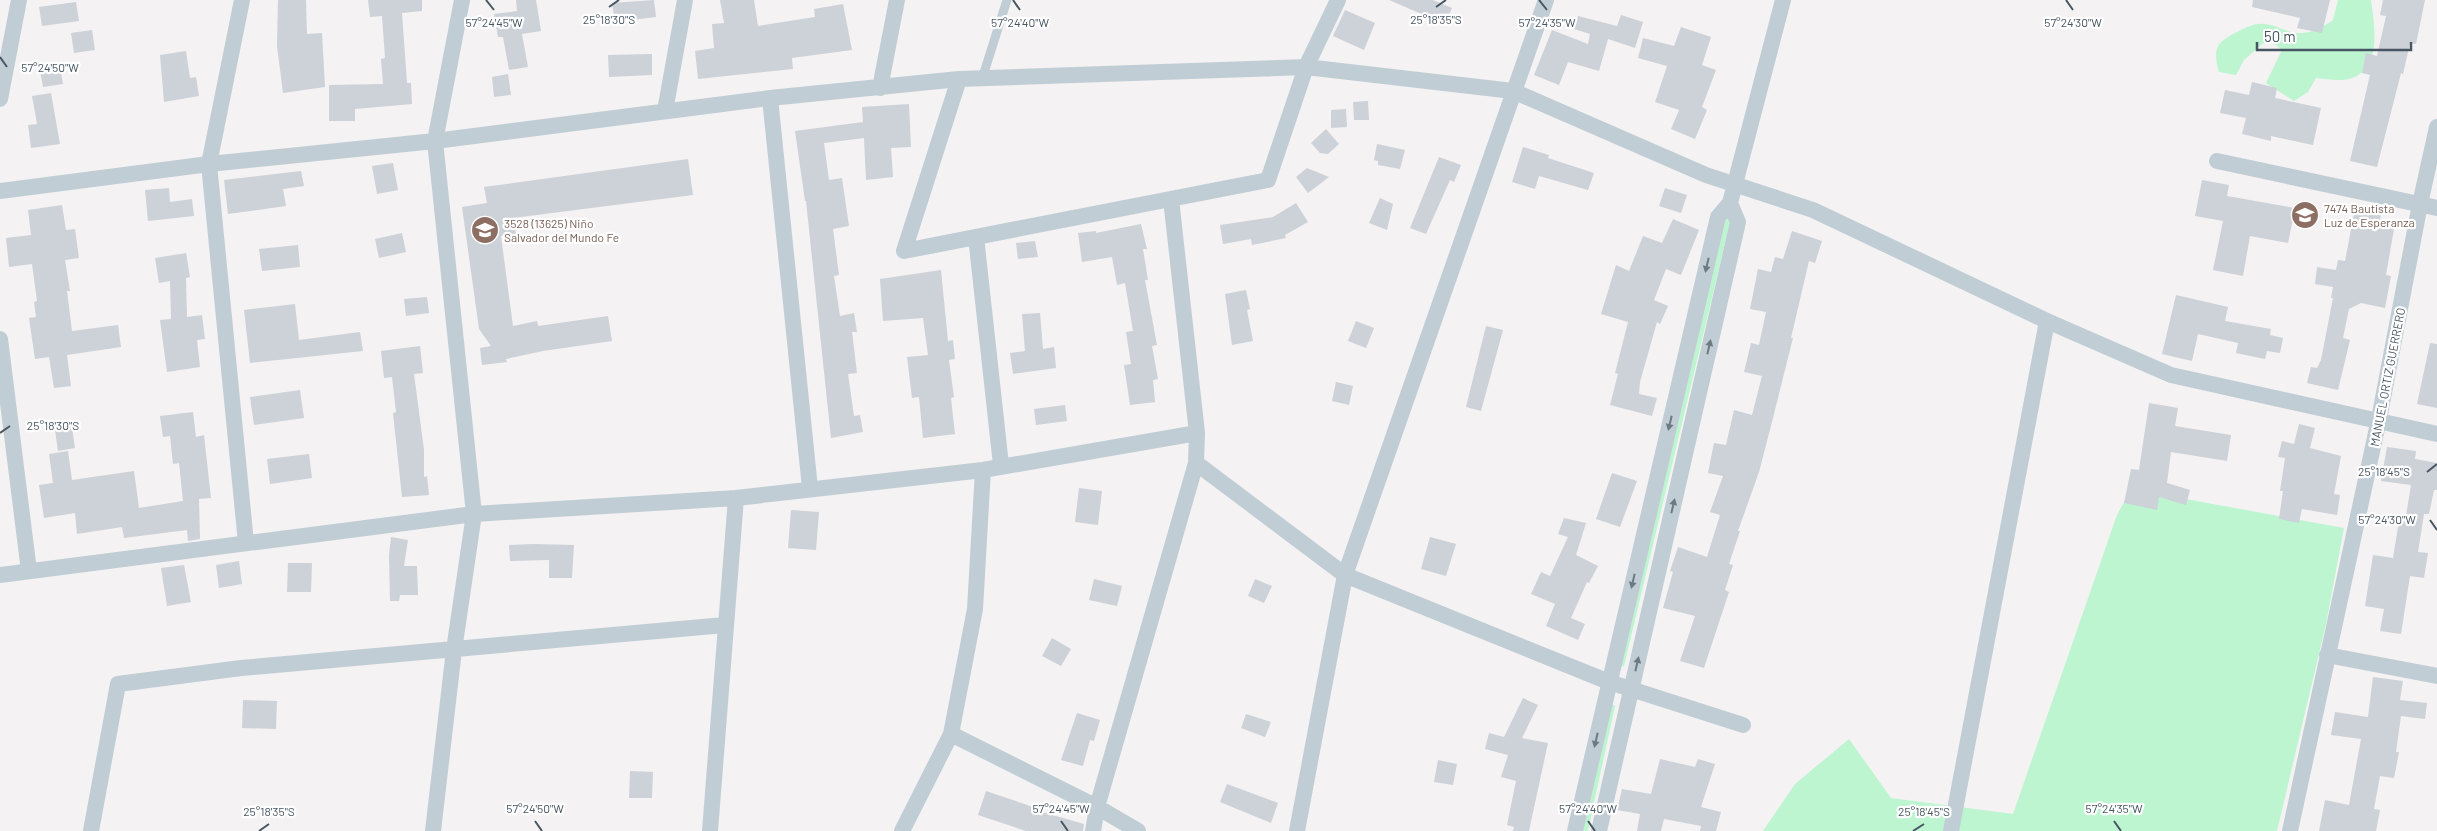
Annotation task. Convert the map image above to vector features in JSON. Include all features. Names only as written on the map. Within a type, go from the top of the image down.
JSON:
[{"type":"street","points":[[0,99],[19,0]]},
{"type":"street","points":[[242,0],[209,164],[246,543]]},
{"type":"street","points":[[433,831],[454,650],[474,514],[435,141],[462,0]]},
{"type":"street","points":[[665,110],[685,0]]},
{"type":"street","points":[[880,88],[897,0]]},
{"type":"street","points":[[959,79],[904,251],[1268,180],[1306,67],[1338,0]]},
{"type":"street","points":[[1297,831],[1345,575],[1546,0]]},
{"type":"street","points":[[1575,831],[1718,218],[1730,203],[1783,0]]},
{"type":"street","points":[[0,191],[209,164],[435,141],[665,110],[959,79],[1306,67],[1513,91],[1706,175],[1814,210],[2047,321],[2171,375],[2379,419],[2437,434]]},
{"type":"street","points":[[770,98],[810,488]]},
{"type":"street","name":"MANUEL ORTIZ GUERRERO","points":[[2290,831],[2379,419],[2420,204],[2437,127]]},
{"type":"street","points":[[2217,161],[2437,208]]},
{"type":"street","points":[[1093,831],[1097,807],[1196,463],[1197,433],[1171,199]]},
{"type":"street","points":[[1599,831],[1738,222],[1730,203]]},
{"type":"street","points":[[976,237],[1002,465]]},
{"type":"street","points":[[1951,831],[2047,321]]},
{"type":"street","points":[[0,339],[29,572]]},
{"type":"street","points":[[0,575],[474,514],[736,498],[810,488],[983,470],[1002,465],[1197,433]]},
{"type":"street","points":[[1196,463],[1345,575],[1609,682],[1743,725]]},
{"type":"street","points":[[902,831],[951,734],[975,609],[983,470]]},
{"type":"street","points":[[710,831],[736,498]]},
{"type":"street","points":[[90,831],[118,684],[241,668],[725,625]]},
{"type":"street","points":[[2327,655],[2437,676]]},
{"type":"street","points":[[951,734],[1097,807],[1138,831]]},
{"type":"lane","points":[[982,79],[1008,0]]},
{"type":"green space","points":[[2338,0],[2371,0],[2374,21],[2374,44],[2372,55],[2362,72],[2344,80],[2316,78],[2308,92],[2294,101],[2266,83],[2282,50],[2268,39],[2244,60],[2236,75],[2219,72],[2216,51],[2221,42],[2232,35],[2261,24],[2297,33],[2315,30],[2333,20]]},
{"type":"green space","points":[[1726,217],[1731,218],[1624,666],[1621,667]]},
{"type":"green space","points":[[2131,489],[2344,528],[2326,624],[2277,831],[1763,831],[1795,784],[1849,739],[1891,798],[2013,814],[2117,515]]},
{"type":"green space","points":[[1612,704],[1615,706],[1588,831],[1583,831]]},
{"type":"building","points":[[278,0],[306,0],[307,34],[322,33],[325,87],[283,93],[277,46]]},
{"type":"building","points":[[368,0],[422,0],[422,11],[402,13],[407,83],[411,83],[412,104],[355,109],[355,121],[329,121],[329,85],[383,84],[381,59],[385,58],[382,16],[370,17]]},
{"type":"building","points":[[516,0],[536,0],[541,31],[522,34],[528,67],[509,70],[503,37],[498,37],[494,14],[517,11]]},
{"type":"building","points":[[654,0],[656,17],[615,22],[612,3]]},
{"type":"building","points":[[720,0],[754,0],[758,26],[815,17],[814,9],[843,4],[852,50],[792,58],[793,69],[698,79],[695,51],[714,48],[712,24],[724,23]]},
{"type":"building","points":[[1389,0],[1433,0],[1452,8],[1445,24]]},
{"type":"building","points":[[2253,0],[2330,0],[2322,33],[2297,28],[2300,18],[2252,7]]},
{"type":"building","points":[[2383,0],[2425,0],[2416,44],[2410,43],[2377,167],[2350,161],[2370,75],[2362,73],[2366,53],[2377,56],[2386,16],[2380,15]]},
{"type":"building","points":[[76,2],[79,21],[42,26],[39,7]]},
{"type":"building","points":[[1345,10],[1375,23],[1364,50],[1333,36]]},
{"type":"building","points":[[1621,15],[1643,22],[1635,48],[1608,39],[1599,71],[1568,62],[1559,85],[1534,75],[1552,30],[1588,44],[1590,34],[1574,29],[1578,16],[1617,26]]},
{"type":"building","points":[[1681,27],[1711,37],[1702,65],[1716,70],[1702,107],[1707,110],[1695,139],[1671,129],[1679,110],[1655,102],[1667,66],[1638,58],[1643,38],[1674,46]]},
{"type":"building","points":[[92,30],[95,50],[74,53],[71,33]]},
{"type":"building","points":[[186,51],[190,78],[196,77],[199,96],[164,102],[160,55]]},
{"type":"building","points":[[652,54],[652,75],[609,77],[608,55]]},
{"type":"building","points":[[59,62],[63,84],[43,87],[39,65]]},
{"type":"building","points":[[508,74],[511,95],[494,97],[492,77]]},
{"type":"building","points":[[2252,82],[2277,88],[2275,98],[2321,108],[2313,145],[2271,136],[2271,141],[2242,134],[2246,118],[2220,113],[2225,90],[2249,95]]},
{"type":"building","points":[[51,93],[60,144],[31,148],[28,125],[37,124],[32,96]]},
{"type":"building","points":[[1368,101],[1369,120],[1354,120],[1353,102]]},
{"type":"building","points":[[909,104],[911,147],[891,148],[893,177],[866,180],[864,138],[824,143],[829,180],[842,178],[849,226],[833,229],[839,275],[834,276],[840,316],[854,313],[857,332],[852,332],[857,373],[848,374],[854,416],[860,415],[863,432],[831,438],[806,201],[795,131],[863,122],[862,107]]},
{"type":"building","points":[[1346,109],[1347,127],[1331,128],[1331,110]]},
{"type":"building","points":[[1326,129],[1339,144],[1328,154],[1320,153],[1311,143]]},
{"type":"building","points":[[1377,144],[1405,150],[1400,169],[1378,165],[1378,161],[1374,160]]},
{"type":"building","points":[[1523,147],[1549,155],[1548,158],[1594,173],[1588,190],[1539,176],[1535,189],[1512,182]]},
{"type":"building","points":[[1439,157],[1461,165],[1454,182],[1450,180],[1426,234],[1410,228]]},
{"type":"building","points":[[688,159],[693,195],[513,218],[516,234],[501,236],[513,326],[537,321],[538,326],[608,316],[612,341],[543,351],[506,359],[507,362],[482,365],[480,348],[491,346],[479,329],[462,207],[487,203],[484,187]]},
{"type":"building","points":[[393,163],[398,190],[377,194],[372,166]]},
{"type":"building","points":[[1307,168],[1329,177],[1308,193],[1296,177]]},
{"type":"building","points":[[301,171],[304,186],[283,189],[286,206],[228,214],[224,180]]},
{"type":"building","points":[[2202,180],[2229,185],[2227,196],[2295,208],[2288,243],[2250,236],[2243,276],[2213,270],[2223,221],[2195,216]]},
{"type":"building","points":[[169,188],[170,202],[192,199],[194,216],[148,221],[145,190]]},
{"type":"building","points":[[1665,188],[1687,195],[1681,213],[1659,206]]},
{"type":"building","points":[[1380,198],[1393,204],[1387,230],[1369,223]]},
{"type":"building","points":[[1296,203],[1308,222],[1285,235],[1286,238],[1252,245],[1251,239],[1223,244],[1220,225],[1273,217]]},
{"type":"building","points":[[62,205],[66,230],[75,229],[79,258],[65,260],[70,291],[67,291],[72,331],[118,325],[121,347],[67,355],[71,386],[54,388],[49,357],[35,359],[29,318],[36,317],[34,302],[37,301],[32,264],[9,267],[6,238],[31,235],[28,210]]},
{"type":"building","points":[[2361,206],[2382,209],[2380,220],[2395,223],[2386,275],[2391,276],[2385,308],[2361,303],[2349,309],[2343,338],[2350,340],[2338,390],[2307,383],[2311,367],[2317,368],[2321,360],[2333,298],[2331,298],[2333,287],[2315,284],[2317,267],[2336,270],[2338,260],[2345,261],[2354,214],[2359,215]]},
{"type":"building","points":[[1673,219],[1699,230],[1681,275],[1666,269],[1654,300],[1668,306],[1660,324],[1657,322],[1640,382],[1639,394],[1657,398],[1652,416],[1610,405],[1618,374],[1615,373],[1628,322],[1601,314],[1616,265],[1629,271],[1643,236],[1662,243]]},
{"type":"building","points":[[1141,224],[1147,249],[1143,249],[1148,280],[1145,280],[1157,345],[1152,346],[1158,379],[1153,380],[1155,402],[1130,405],[1124,365],[1131,364],[1126,332],[1133,331],[1125,283],[1117,285],[1112,257],[1082,262],[1078,233],[1096,231],[1096,233]]},
{"type":"building","points":[[1792,231],[1822,241],[1815,263],[1809,261],[1791,338],[1793,338],[1759,472],[1738,531],[1740,531],[1729,564],[1733,565],[1725,590],[1729,592],[1704,668],[1680,661],[1695,616],[1663,608],[1673,572],[1670,571],[1678,547],[1707,557],[1720,515],[1710,512],[1723,476],[1708,473],[1714,443],[1726,445],[1734,410],[1752,415],[1762,376],[1744,372],[1751,343],[1759,345],[1766,312],[1750,309],[1758,269],[1771,272],[1775,257],[1783,259]]},
{"type":"building","points":[[402,233],[406,252],[379,258],[375,239]]},
{"type":"building","points":[[1035,241],[1038,257],[1018,259],[1016,243]]},
{"type":"building","points":[[298,245],[300,267],[262,271],[259,249]]},
{"type":"building","points":[[186,253],[190,277],[186,278],[187,317],[202,315],[205,339],[197,340],[200,367],[167,372],[160,320],[171,319],[170,281],[159,283],[155,258]]},
{"type":"building","points":[[941,270],[948,341],[953,340],[955,359],[949,360],[954,397],[951,398],[955,434],[923,438],[919,397],[912,398],[907,357],[928,355],[923,318],[883,321],[880,279]]},
{"type":"building","points":[[1246,290],[1250,309],[1247,310],[1253,341],[1232,345],[1225,294]]},
{"type":"building","points":[[2176,295],[2228,307],[2225,321],[2271,329],[2270,335],[2283,338],[2280,353],[2267,351],[2265,359],[2236,353],[2238,343],[2198,334],[2192,361],[2162,354]]},
{"type":"building","points":[[427,297],[429,313],[406,316],[404,299]]},
{"type":"building","points":[[295,304],[299,340],[360,332],[363,351],[250,363],[244,310]]},
{"type":"building","points":[[1040,313],[1043,349],[1054,347],[1056,368],[1013,374],[1010,353],[1025,351],[1022,314]]},
{"type":"building","points":[[1356,321],[1374,328],[1366,348],[1348,341]]},
{"type":"building","points":[[1486,326],[1503,330],[1481,411],[1466,407]]},
{"type":"building","points":[[2430,343],[2437,344],[2437,408],[2417,404]]},
{"type":"building","points":[[420,346],[423,373],[414,374],[424,450],[424,477],[427,476],[429,495],[402,497],[393,413],[396,412],[392,377],[384,378],[381,351]]},
{"type":"building","points":[[1336,382],[1353,386],[1349,405],[1332,401]]},
{"type":"building","points":[[300,390],[304,418],[254,425],[250,397]]},
{"type":"building","points":[[2149,403],[2178,408],[2175,426],[2231,435],[2227,461],[2171,452],[2167,483],[2190,490],[2186,505],[2159,497],[2157,510],[2124,503],[2131,469],[2139,470]]},
{"type":"building","points":[[1065,405],[1067,421],[1036,425],[1034,409]]},
{"type":"building","points":[[193,412],[196,437],[204,435],[211,498],[199,499],[200,539],[188,541],[187,530],[124,538],[122,527],[77,534],[75,513],[44,518],[39,485],[53,483],[49,454],[68,451],[72,480],[134,471],[139,508],[183,501],[179,463],[173,464],[170,436],[163,437],[160,416]]},
{"type":"building","points":[[71,421],[75,448],[58,451],[54,423]]},
{"type":"building","points":[[2299,424],[2315,428],[2310,448],[2341,456],[2334,494],[2340,495],[2337,515],[2302,509],[2299,523],[2279,519],[2283,491],[2280,491],[2285,458],[2278,457],[2282,441],[2294,444]]},
{"type":"building","points":[[2387,447],[2416,451],[2415,459],[2437,463],[2437,490],[2434,490],[2429,514],[2424,514],[2418,552],[2428,553],[2424,578],[2410,576],[2401,634],[2380,631],[2384,609],[2365,606],[2373,555],[2393,558],[2399,521],[2405,522],[2411,485],[2381,481]]},
{"type":"building","points":[[309,454],[312,478],[270,484],[267,459]]},
{"type":"building","points":[[1612,473],[1637,481],[1620,527],[1596,519]]},
{"type":"building","points":[[1079,488],[1102,491],[1098,525],[1075,522]]},
{"type":"building","points":[[791,510],[819,512],[816,550],[788,548]]},
{"type":"building","points":[[1564,518],[1586,523],[1576,555],[1598,566],[1589,583],[1587,582],[1571,618],[1585,624],[1578,640],[1546,626],[1555,604],[1531,594],[1541,572],[1550,576],[1568,537],[1558,534]]},
{"type":"building","points":[[391,537],[408,540],[404,566],[417,566],[418,595],[400,595],[399,601],[390,601],[389,555]]},
{"type":"building","points":[[1430,537],[1456,544],[1446,576],[1421,569]]},
{"type":"building","points":[[509,545],[574,545],[572,578],[549,578],[549,560],[510,561]]},
{"type":"building","points":[[239,561],[242,584],[219,588],[216,565]]},
{"type":"building","points":[[288,563],[312,563],[311,592],[287,592]]},
{"type":"building","points":[[184,565],[191,602],[167,606],[161,568]]},
{"type":"building","points":[[1094,579],[1122,586],[1117,606],[1089,600]]},
{"type":"building","points":[[1255,579],[1272,586],[1264,603],[1248,596]]},
{"type":"building","points":[[1052,638],[1071,649],[1061,666],[1042,656]]},
{"type":"building","points":[[2373,677],[2403,681],[2400,700],[2427,703],[2425,719],[2401,716],[2396,752],[2399,752],[2394,778],[2380,776],[2374,809],[2380,810],[2376,831],[2319,831],[2325,800],[2349,805],[2361,739],[2331,735],[2335,712],[2368,717]]},
{"type":"building","points":[[1523,698],[1538,705],[1522,738],[1548,743],[1529,831],[1513,831],[1514,827],[1507,825],[1516,781],[1501,777],[1508,755],[1485,749],[1489,733],[1504,737]]},
{"type":"building","points":[[243,700],[277,701],[276,729],[242,728]]},
{"type":"building","points":[[1077,713],[1100,720],[1094,741],[1090,740],[1083,766],[1061,760]]},
{"type":"building","points":[[1246,714],[1271,722],[1265,737],[1241,728]]},
{"type":"building","points":[[1660,759],[1695,767],[1698,759],[1715,764],[1701,807],[1721,812],[1716,831],[1700,831],[1701,826],[1664,819],[1661,831],[1637,831],[1640,814],[1617,810],[1622,789],[1651,794]]},
{"type":"building","points":[[1438,760],[1457,764],[1453,785],[1434,782]]},
{"type":"building","points":[[630,771],[653,772],[652,798],[629,798]]},
{"type":"building","points":[[1227,784],[1278,803],[1271,823],[1220,802]]},
{"type":"building","points":[[986,791],[1042,810],[1042,812],[1084,824],[1083,831],[1026,831],[978,815]]},
{"type":"place","name":"7474 Bautista Luz de Esperanza","points":[[2305,215]]},
{"type":"place","name":"3528 (13625) Niño Salvador del Mundo Fe","points":[[485,230]]}]
